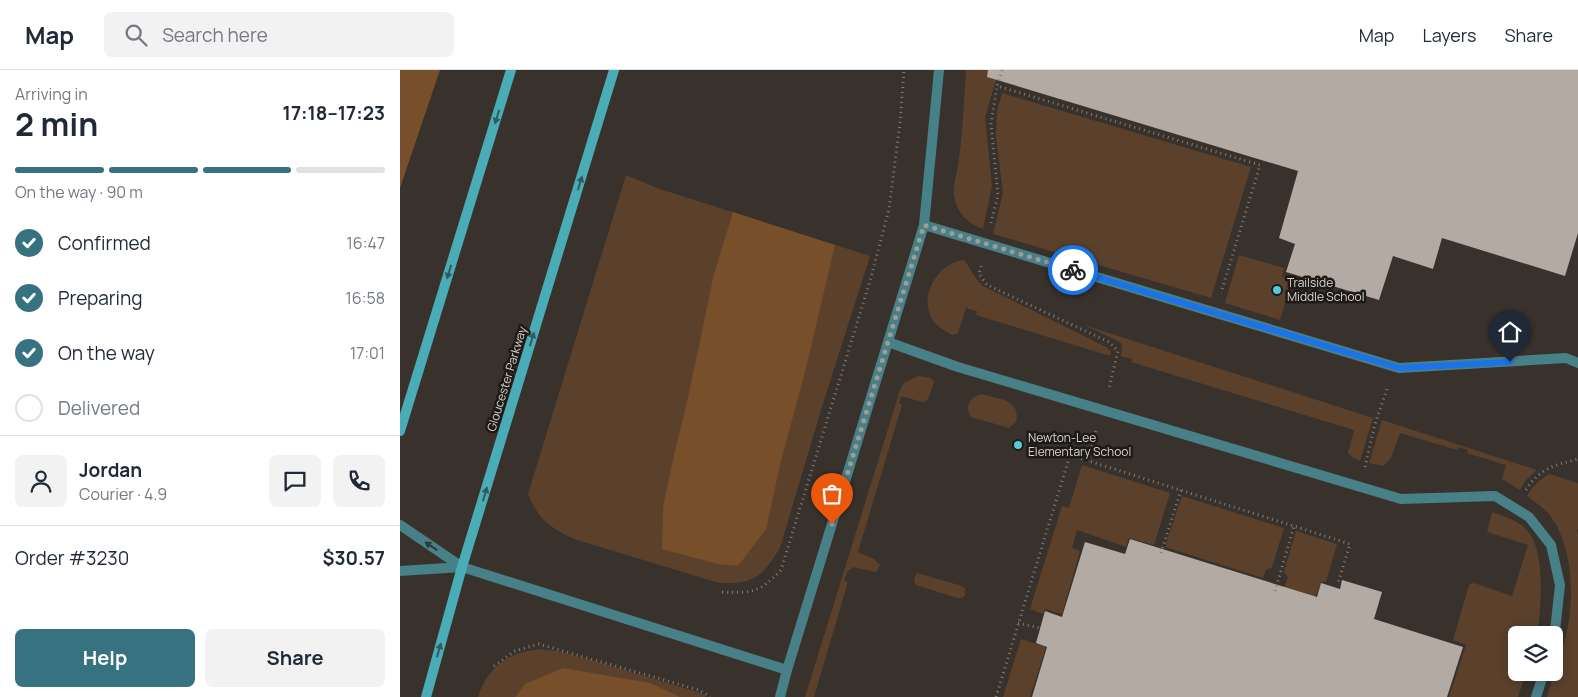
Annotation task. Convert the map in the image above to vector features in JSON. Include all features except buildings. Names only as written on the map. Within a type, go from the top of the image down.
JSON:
[{"type":"main road","points":[[400,431],[511,70]]},
{"type":"main road","name":"Gloucester Parkway","points":[[426,697],[462,567],[614,70]]},
{"type":"street","points":[[780,697],[924,225],[939,70]]},
{"type":"street","points":[[924,225],[1399,368],[1566,358],[1578,363]]},
{"type":"street","points":[[888,342],[958,366],[1401,499],[1495,496],[1529,517],[1552,545],[1560,585],[1556,626]]},
{"type":"street","points":[[400,525],[462,567],[787,670]]},
{"type":"street","points":[[400,571],[462,567]]},
{"type":"street","points":[[1536,697],[1541,681]]},
{"type":"path","points":[[722,592],[750,593],[768,584],[781,570],[870,281],[890,209],[904,70]]},
{"type":"path","points":[[1002,70],[997,86],[1260,165],[1216,313]]},
{"type":"path","points":[[1360,487],[1375,424],[1395,367]]},
{"type":"path","points":[[996,697],[1070,455],[1350,544],[1338,583]]},
{"type":"path","points":[[1515,507],[1527,487],[1538,476],[1550,467],[1578,458]]},
{"type":"path","points":[[1161,553],[1181,490]]},
{"type":"path","points":[[1275,591],[1294,526]]},
{"type":"path","points":[[1018,623],[1040,628]]},
{"type":"path","points":[[494,666],[514,651],[539,644],[699,690],[710,697]]},
{"type":"shaded area","points":[[400,70],[440,70],[400,188]]},
{"type":"shaded area","points":[[966,70],[999,70],[985,117],[992,186],[983,229],[962,215],[954,195]]},
{"type":"shaded area","points":[[1002,93],[1251,167],[1211,298],[993,234],[1003,193],[996,136],[997,111]]},
{"type":"shaded area","points":[[626,175],[660,189],[870,256],[780,548],[762,573],[749,580],[719,583],[574,539],[546,522],[536,510],[528,494]]},
{"type":"shaded area","points":[[733,212],[835,245],[766,529],[738,566],[718,564],[662,549],[663,507],[714,274]]},
{"type":"shaded area","points":[[1239,255],[1284,268],[1282,276],[1292,279],[1280,320],[1225,303]]},
{"type":"shaded area","points":[[964,260],[983,286],[1106,347],[1111,351],[1110,356],[976,315],[977,311],[966,308],[958,333],[952,335],[937,325],[931,317],[928,308],[928,298],[934,280],[940,273],[947,266]]},
{"type":"shaded area","points":[[1084,325],[1373,418],[1360,461],[1348,453],[1354,430],[1131,362],[1132,359],[1121,356],[1122,345],[1120,342]]},
{"type":"shaded area","points":[[918,376],[931,378],[934,382],[929,397],[926,401],[922,402],[901,396],[899,403],[902,405],[858,552],[874,559],[880,565],[876,572],[852,567],[851,570],[848,570],[844,580],[848,582],[814,697],[805,697],[900,390],[904,383]]},
{"type":"shaded area","points":[[981,394],[1012,404],[1017,414],[1016,422],[1009,428],[971,417],[968,410],[969,403],[974,397]]},
{"type":"shaded area","points":[[1382,420],[1537,470],[1525,481],[1520,490],[1502,479],[1506,465],[1467,453],[1468,450],[1458,447],[1457,450],[1400,433],[1391,458],[1383,466],[1369,463]]},
{"type":"shaded area","points":[[1082,465],[1170,493],[1154,545],[1129,538],[1126,547],[1077,530],[1072,548],[1080,551],[1062,614],[1045,609],[1043,614],[1030,609],[1062,506],[1069,508]]},
{"type":"shaded area","points":[[1549,474],[1578,483],[1578,697],[1547,697],[1552,681],[1563,681],[1563,647],[1569,621],[1571,588],[1570,571],[1563,539],[1548,513],[1527,496],[1536,483]]},
{"type":"shaded area","points":[[1182,496],[1284,528],[1272,567],[1266,570],[1263,578],[1165,547]]},
{"type":"shaded area","points":[[1492,512],[1518,523],[1526,529],[1532,538],[1537,550],[1541,577],[1538,626],[1508,626],[1508,681],[1523,681],[1518,697],[1449,697],[1466,645],[1453,640],[1469,585],[1472,583],[1477,584],[1512,596],[1528,545],[1487,532]]},
{"type":"shaded area","points":[[1296,531],[1337,544],[1326,582],[1321,582],[1315,598],[1284,588],[1288,577],[1284,572]]},
{"type":"shaded area","points":[[917,573],[962,586],[965,589],[965,595],[962,598],[957,598],[919,586],[915,584],[914,579]]},
{"type":"shaded area","points":[[1021,639],[1046,647],[1030,697],[1003,697]]},
{"type":"shaded area","points":[[539,649],[558,651],[591,660],[701,693],[706,697],[680,697],[525,684],[515,697],[478,697],[486,678],[500,663],[515,655]]},
{"type":"shaded area","points":[[563,668],[650,683],[680,697],[515,697],[525,684]]},
{"type":"way so far","points":[[832,524],[924,225],[1073,270]]},
{"type":"place","name":"Trailside Middle School","points":[[1277,290]]},
{"type":"place","name":"Newton-Lee Elementary School","points":[[1018,445]]},
{"type":"route","points":[[1073,270],[1399,368],[1510,362]]}]
